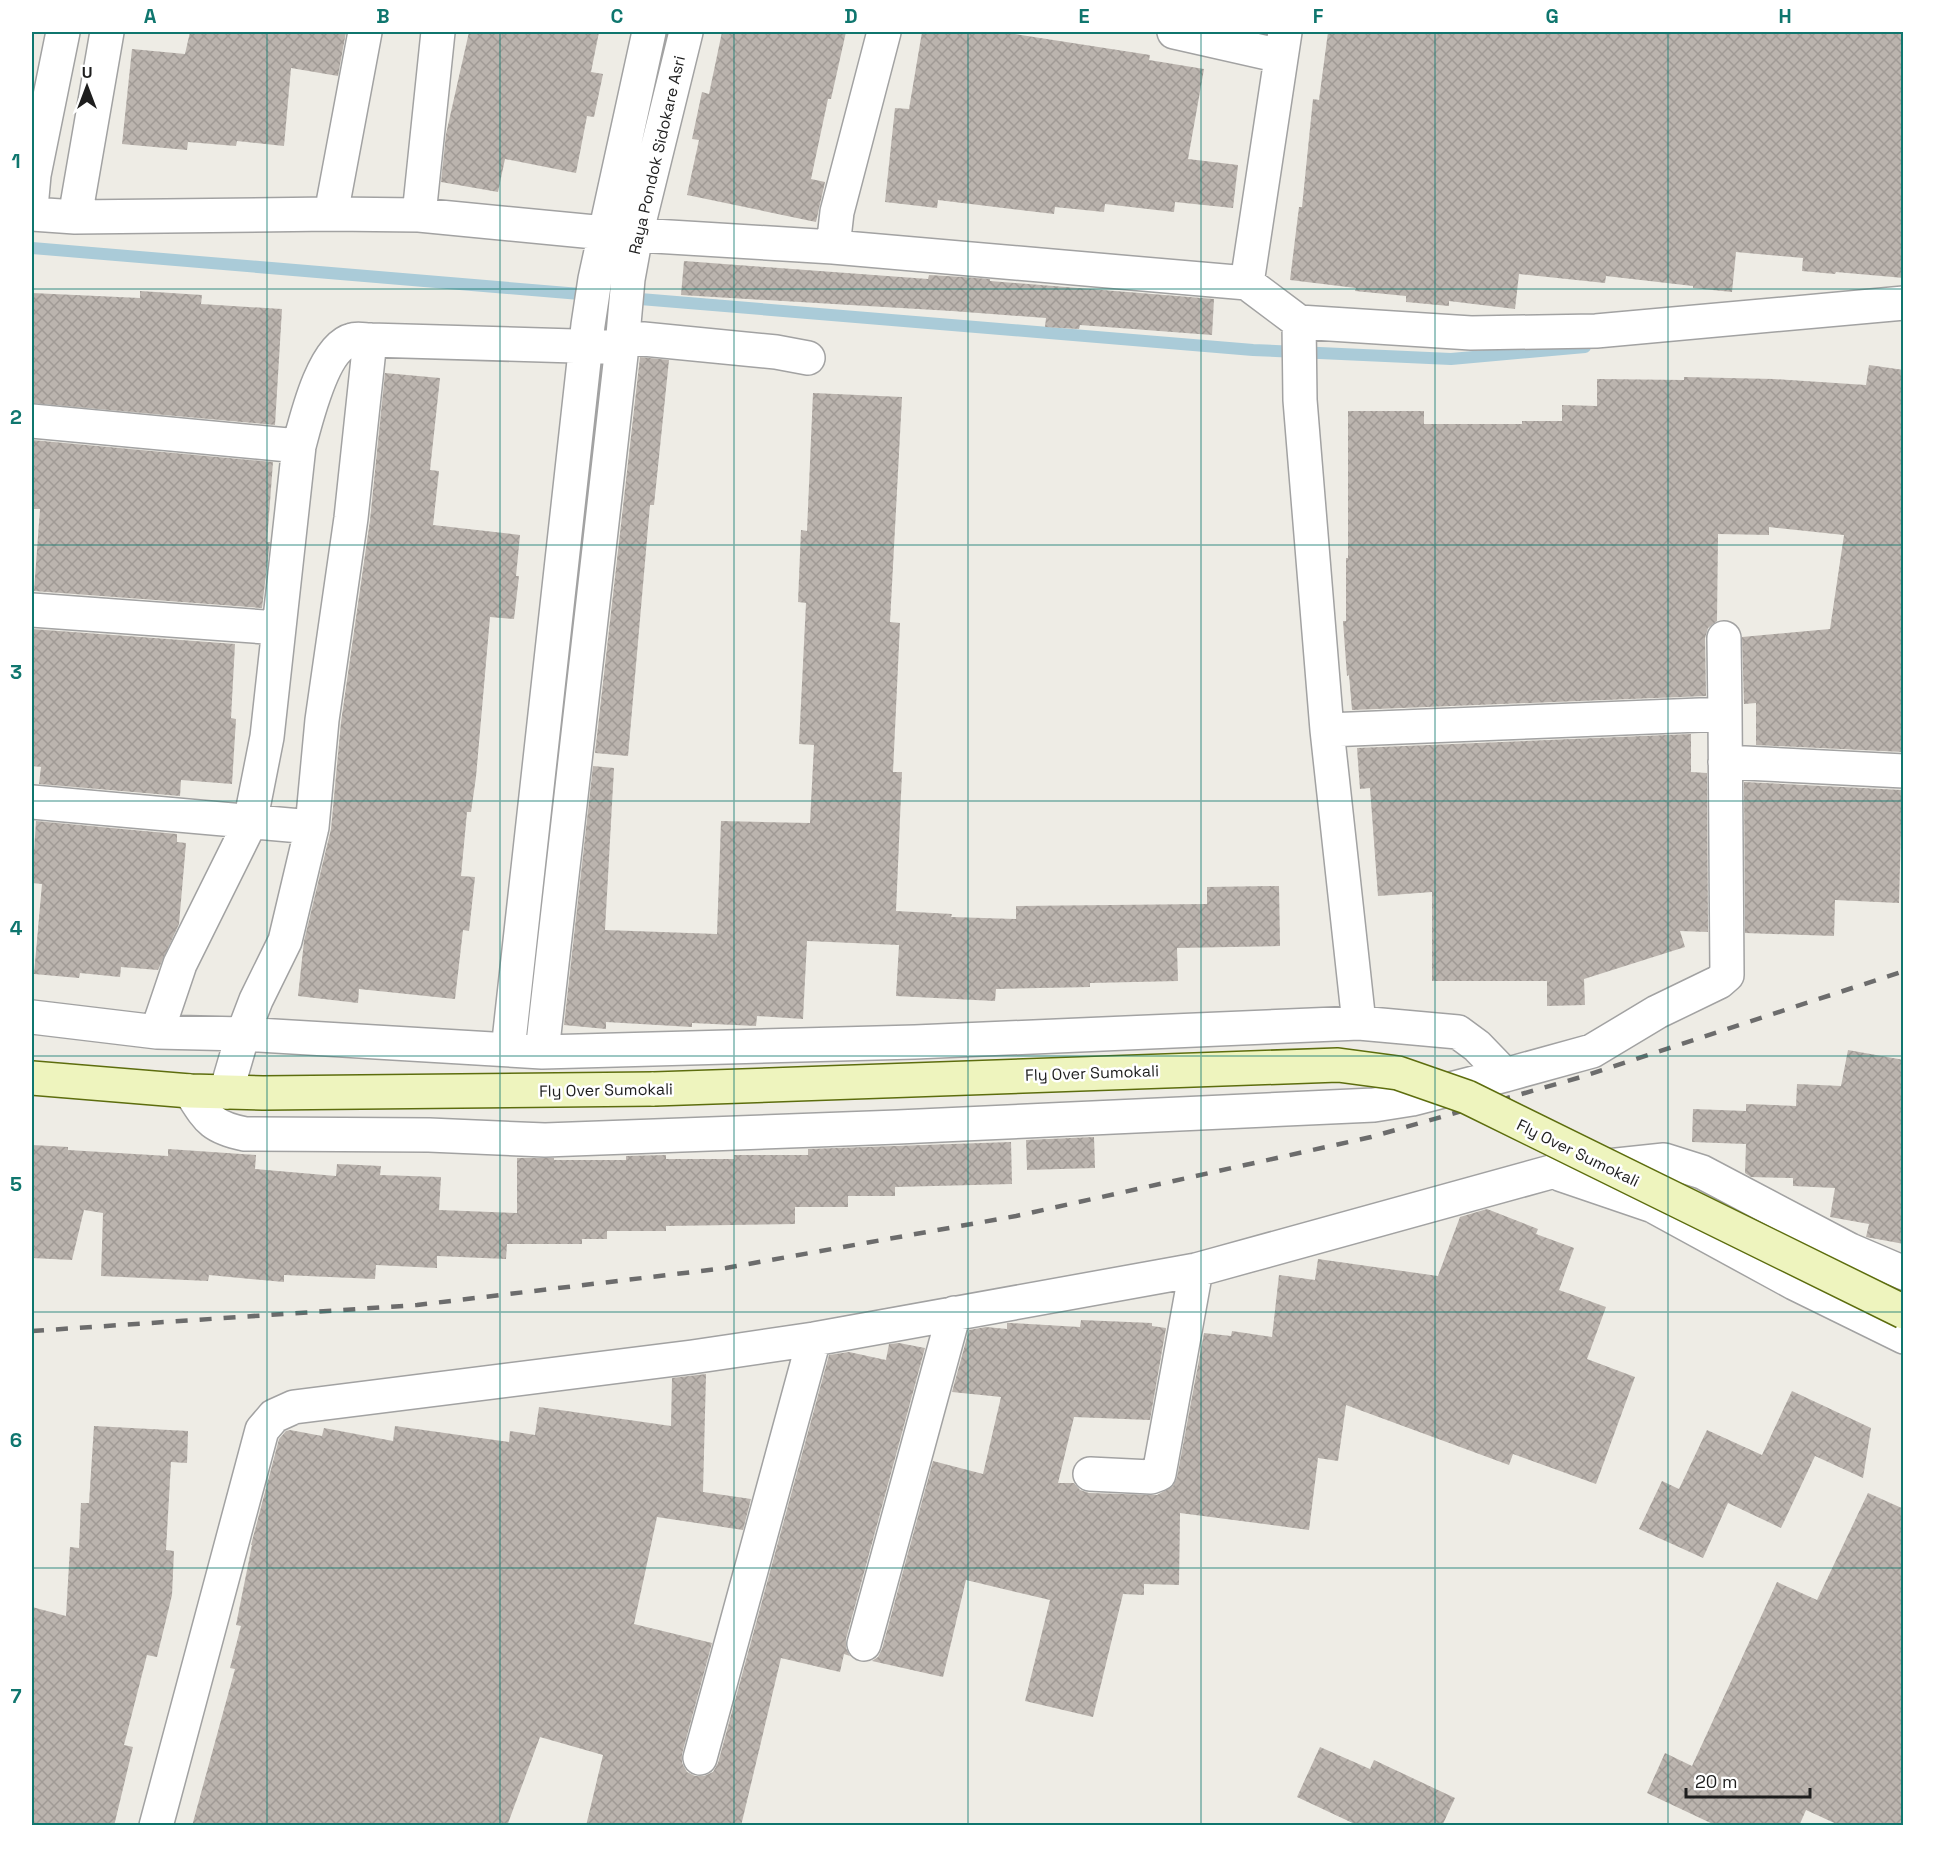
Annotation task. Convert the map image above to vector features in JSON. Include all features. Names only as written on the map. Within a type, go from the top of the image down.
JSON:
[{"type":"main road","name":"Fly Over Sumokali","points":[[32,1078],[190,1091],[263,1093],[654,1089],[1338,1065],[1398,1073],[1467,1097],[1904,1312]]},
{"type":"street","points":[[32,197],[34,175],[63,32]]},
{"type":"street","points":[[75,217],[107,32]]},
{"type":"street","points":[[331,214],[365,32]]},
{"type":"street","points":[[419,215],[438,32]]},
{"type":"street","points":[[508,1050],[586,336],[595,279],[621,234],[649,32]]},
{"type":"street","name":"Raya Pondok Sidokare Asri","points":[[542,1052],[623,336],[628,279],[621,234],[686,32]]},
{"type":"street","points":[[833,247],[837,212],[884,32]]},
{"type":"street","points":[[1174,32],[1283,44],[1247,283]]},
{"type":"street","points":[[32,214],[75,217],[419,215],[621,234],[833,247],[1247,283],[1300,331],[1471,333],[1596,331],[1904,303]]},
{"type":"street","points":[[1300,331],[1300,392],[1327,730],[1359,1023]]},
{"type":"street","points":[[157,1032],[180,964],[250,823],[267,737],[299,446],[310,401],[340,346],[352,339],[623,336],[776,352],[808,358]]},
{"type":"street","points":[[226,1092],[243,1034],[256,1000],[285,941],[312,827],[322,720],[351,518],[370,339]]},
{"type":"street","points":[[32,421],[299,446]]},
{"type":"street","points":[[32,610],[279,628]]},
{"type":"street","points":[[190,1091],[214,1123],[225,1130],[245,1134],[545,1140],[898,1127],[1374,1105],[1412,1099],[1592,1051],[1657,1012],[1719,982],[1727,975],[1724,638]]},
{"type":"street","points":[[1327,730],[1725,714]]},
{"type":"street","points":[[1725,762],[1904,771]]},
{"type":"street","points":[[32,802],[312,827]]},
{"type":"street","points":[[32,1017],[157,1032],[243,1034],[542,1052],[915,1042],[1359,1023],[1458,1032],[1477,1046],[1505,1074]]},
{"type":"street","points":[[156,1826],[262,1430],[274,1416],[294,1407],[692,1357],[814,1339],[1196,1270],[1551,1172],[1664,1160],[1702,1172],[1850,1250],[1904,1273]]},
{"type":"street","points":[[1551,1172],[1653,1206],[1794,1282],[1904,1337]]},
{"type":"street","points":[[1090,1474],[1151,1477],[1159,1474],[1196,1270]]},
{"type":"street","points":[[864,1644],[954,1313]]},
{"type":"street","points":[[700,1758],[814,1339]]},
{"type":"building","points":[[190,32],[346,32],[338,76],[291,68],[284,146],[237,141],[236,146],[188,142],[187,150],[122,144],[132,49],[185,54]]},
{"type":"building","points":[[469,32],[599,32],[591,72],[603,74],[594,117],[587,116],[576,173],[505,159],[498,192],[441,182],[446,134]]},
{"type":"building","points":[[722,32],[846,32],[831,99],[828,99],[811,179],[825,182],[816,222],[687,195],[699,140],[692,139],[702,92],[709,94]]},
{"type":"building","points":[[922,32],[1002,32],[1150,55],[1149,60],[1204,69],[1188,159],[1238,165],[1233,208],[1175,202],[1174,212],[1105,204],[1104,212],[1055,207],[1054,214],[938,200],[937,208],[885,202],[895,108],[909,109]]},
{"type":"building","points":[[1328,32],[1904,32],[1904,278],[1802,271],[1803,258],[1736,252],[1732,292],[1606,276],[1605,283],[1519,274],[1515,309],[1449,301],[1449,306],[1406,302],[1406,296],[1355,291],[1356,288],[1290,280],[1299,207],[1302,207],[1313,99],[1319,100]]},
{"type":"building","points":[[684,261],[928,279],[929,275],[963,277],[1214,299],[1212,335],[1080,325],[1079,329],[1045,327],[1046,318],[681,295]]},
{"type":"building","points":[[140,291],[202,295],[201,304],[282,309],[275,425],[32,403],[32,293],[140,298]]},
{"type":"building","points":[[640,357],[669,360],[654,505],[650,505],[628,756],[595,753]]},
{"type":"building","points":[[1869,365],[1904,370],[1903,752],[1756,745],[1756,703],[1744,704],[1742,637],[1830,629],[1844,535],[1769,527],[1769,535],[1718,534],[1717,621],[1708,628],[1705,638],[1706,696],[1352,710],[1343,621],[1346,621],[1346,558],[1348,558],[1348,411],[1424,411],[1424,424],[1522,424],[1522,421],[1562,421],[1562,405],[1597,406],[1597,379],[1684,380],[1684,377],[1774,379],[1866,385]]},
{"type":"building","points":[[385,373],[440,378],[430,470],[439,471],[433,525],[520,535],[516,576],[519,576],[514,619],[490,617],[476,777],[471,812],[467,812],[461,876],[475,877],[469,931],[463,930],[455,999],[359,989],[358,1003],[298,996],[304,941],[331,829],[341,722],[370,520]]},
{"type":"building","points":[[813,393],[902,397],[890,622],[900,623],[893,772],[902,772],[896,911],[952,914],[951,917],[1016,919],[1016,906],[1207,904],[1207,887],[1279,886],[1280,946],[1177,948],[1178,981],[1090,983],[1090,987],[996,989],[995,1001],[896,996],[899,945],[807,941],[803,1019],[757,1016],[756,1026],[692,1023],[692,1027],[606,1022],[606,1029],[564,1025],[593,766],[614,768],[605,930],[717,934],[721,821],[810,823],[814,745],[799,744],[806,603],[798,602],[801,530],[807,531]]},
{"type":"building","points":[[32,440],[273,462],[267,542],[270,542],[262,608],[34,591],[40,509],[32,509]]},
{"type":"building","points":[[32,629],[235,644],[231,718],[236,719],[232,784],[181,780],[180,796],[39,784],[41,767],[32,766]]},
{"type":"building","points":[[1691,734],[1691,772],[1707,773],[1708,932],[1680,931],[1685,947],[1584,979],[1585,1005],[1547,1006],[1547,981],[1432,981],[1432,892],[1378,896],[1370,788],[1360,789],[1357,748]]},
{"type":"building","points":[[1744,782],[1902,790],[1899,903],[1835,900],[1834,936],[1745,933]]},
{"type":"building","points":[[36,821],[177,834],[177,842],[186,843],[179,924],[158,970],[121,967],[120,977],[80,973],[79,978],[34,974],[42,884],[32,883]]},
{"type":"building","points":[[1848,1050],[1904,1060],[1904,1244],[1866,1237],[1869,1224],[1830,1217],[1835,1188],[1793,1186],[1793,1178],[1751,1177],[1745,1173],[1746,1144],[1692,1142],[1693,1109],[1746,1111],[1746,1104],[1796,1106],[1797,1084],[1841,1086]]},
{"type":"building","points":[[1094,1137],[1095,1168],[1027,1170],[1026,1140]]},
{"type":"building","points":[[1011,1142],[1012,1184],[895,1187],[895,1196],[848,1196],[848,1207],[795,1207],[795,1224],[666,1226],[666,1231],[607,1231],[607,1239],[582,1239],[582,1244],[507,1244],[506,1259],[437,1256],[437,1268],[376,1265],[375,1279],[284,1275],[284,1282],[209,1275],[208,1281],[101,1276],[103,1213],[84,1210],[72,1260],[32,1258],[32,1145],[68,1147],[68,1150],[168,1156],[168,1149],[256,1155],[255,1169],[336,1176],[337,1164],[381,1166],[380,1175],[441,1177],[439,1210],[517,1213],[517,1158],[626,1160],[626,1156],[666,1155],[666,1159],[734,1159],[734,1155],[808,1155],[808,1149]]},
{"type":"building","points":[[1487,1209],[1538,1229],[1536,1234],[1574,1248],[1559,1290],[1606,1307],[1587,1359],[1635,1377],[1596,1484],[1513,1454],[1509,1465],[1346,1405],[1338,1461],[1318,1458],[1309,1530],[1180,1513],[1179,1585],[1144,1584],[1144,1595],[1123,1594],[1093,1717],[1025,1701],[1050,1600],[966,1580],[943,1677],[872,1661],[878,1657],[882,1649],[933,1461],[983,1474],[1001,1397],[952,1392],[969,1330],[986,1327],[1007,1329],[1007,1323],[1080,1327],[1081,1320],[1152,1323],[1152,1326],[1166,1328],[1150,1420],[1074,1417],[1058,1483],[1074,1483],[1080,1490],[1089,1493],[1157,1495],[1173,1486],[1177,1477],[1204,1333],[1231,1336],[1232,1331],[1272,1337],[1279,1275],[1315,1280],[1318,1259],[1438,1276],[1460,1217]]},
{"type":"building","points":[[899,1343],[925,1348],[846,1639],[846,1648],[850,1656],[844,1654],[840,1672],[781,1658],[741,1826],[586,1826],[603,1755],[540,1737],[507,1826],[192,1826],[235,1669],[230,1668],[241,1626],[236,1625],[251,1545],[279,1439],[286,1431],[322,1436],[324,1428],[393,1441],[395,1426],[509,1442],[510,1431],[535,1435],[539,1407],[671,1426],[672,1378],[706,1374],[703,1492],[751,1499],[743,1530],[657,1517],[634,1624],[712,1643],[682,1754],[682,1763],[687,1772],[695,1776],[704,1776],[713,1772],[718,1763],[829,1355],[849,1352],[886,1360],[889,1344]]},
{"type":"building","points":[[1792,1391],[1871,1428],[1863,1478],[1815,1456],[1781,1528],[1728,1503],[1703,1558],[1639,1529],[1662,1481],[1679,1489],[1707,1430],[1762,1455]]},
{"type":"building","points":[[94,1426],[188,1431],[187,1463],[171,1462],[166,1550],[174,1551],[172,1595],[157,1657],[147,1655],[124,1745],[133,1747],[114,1826],[32,1826],[32,1607],[66,1616],[70,1547],[79,1548],[81,1503],[89,1503]]},
{"type":"building","points":[[1868,1493],[1904,1509],[1904,1826],[1841,1826],[1806,1810],[1799,1826],[1717,1826],[1647,1793],[1665,1753],[1692,1766],[1777,1582],[1817,1600]]},
{"type":"building","points":[[1320,1747],[1370,1769],[1374,1760],[1455,1798],[1442,1826],[1359,1826],[1297,1797]]},
{"type":"waterway","points":[[32,248],[592,295]]},
{"type":"waterway","points":[[628,298],[1253,350],[1451,359],[1585,347]]},
{"type":"railway","points":[[32,1331],[417,1305],[726,1268],[1016,1216],[1371,1137],[1581,1077],[1904,971]]}]
